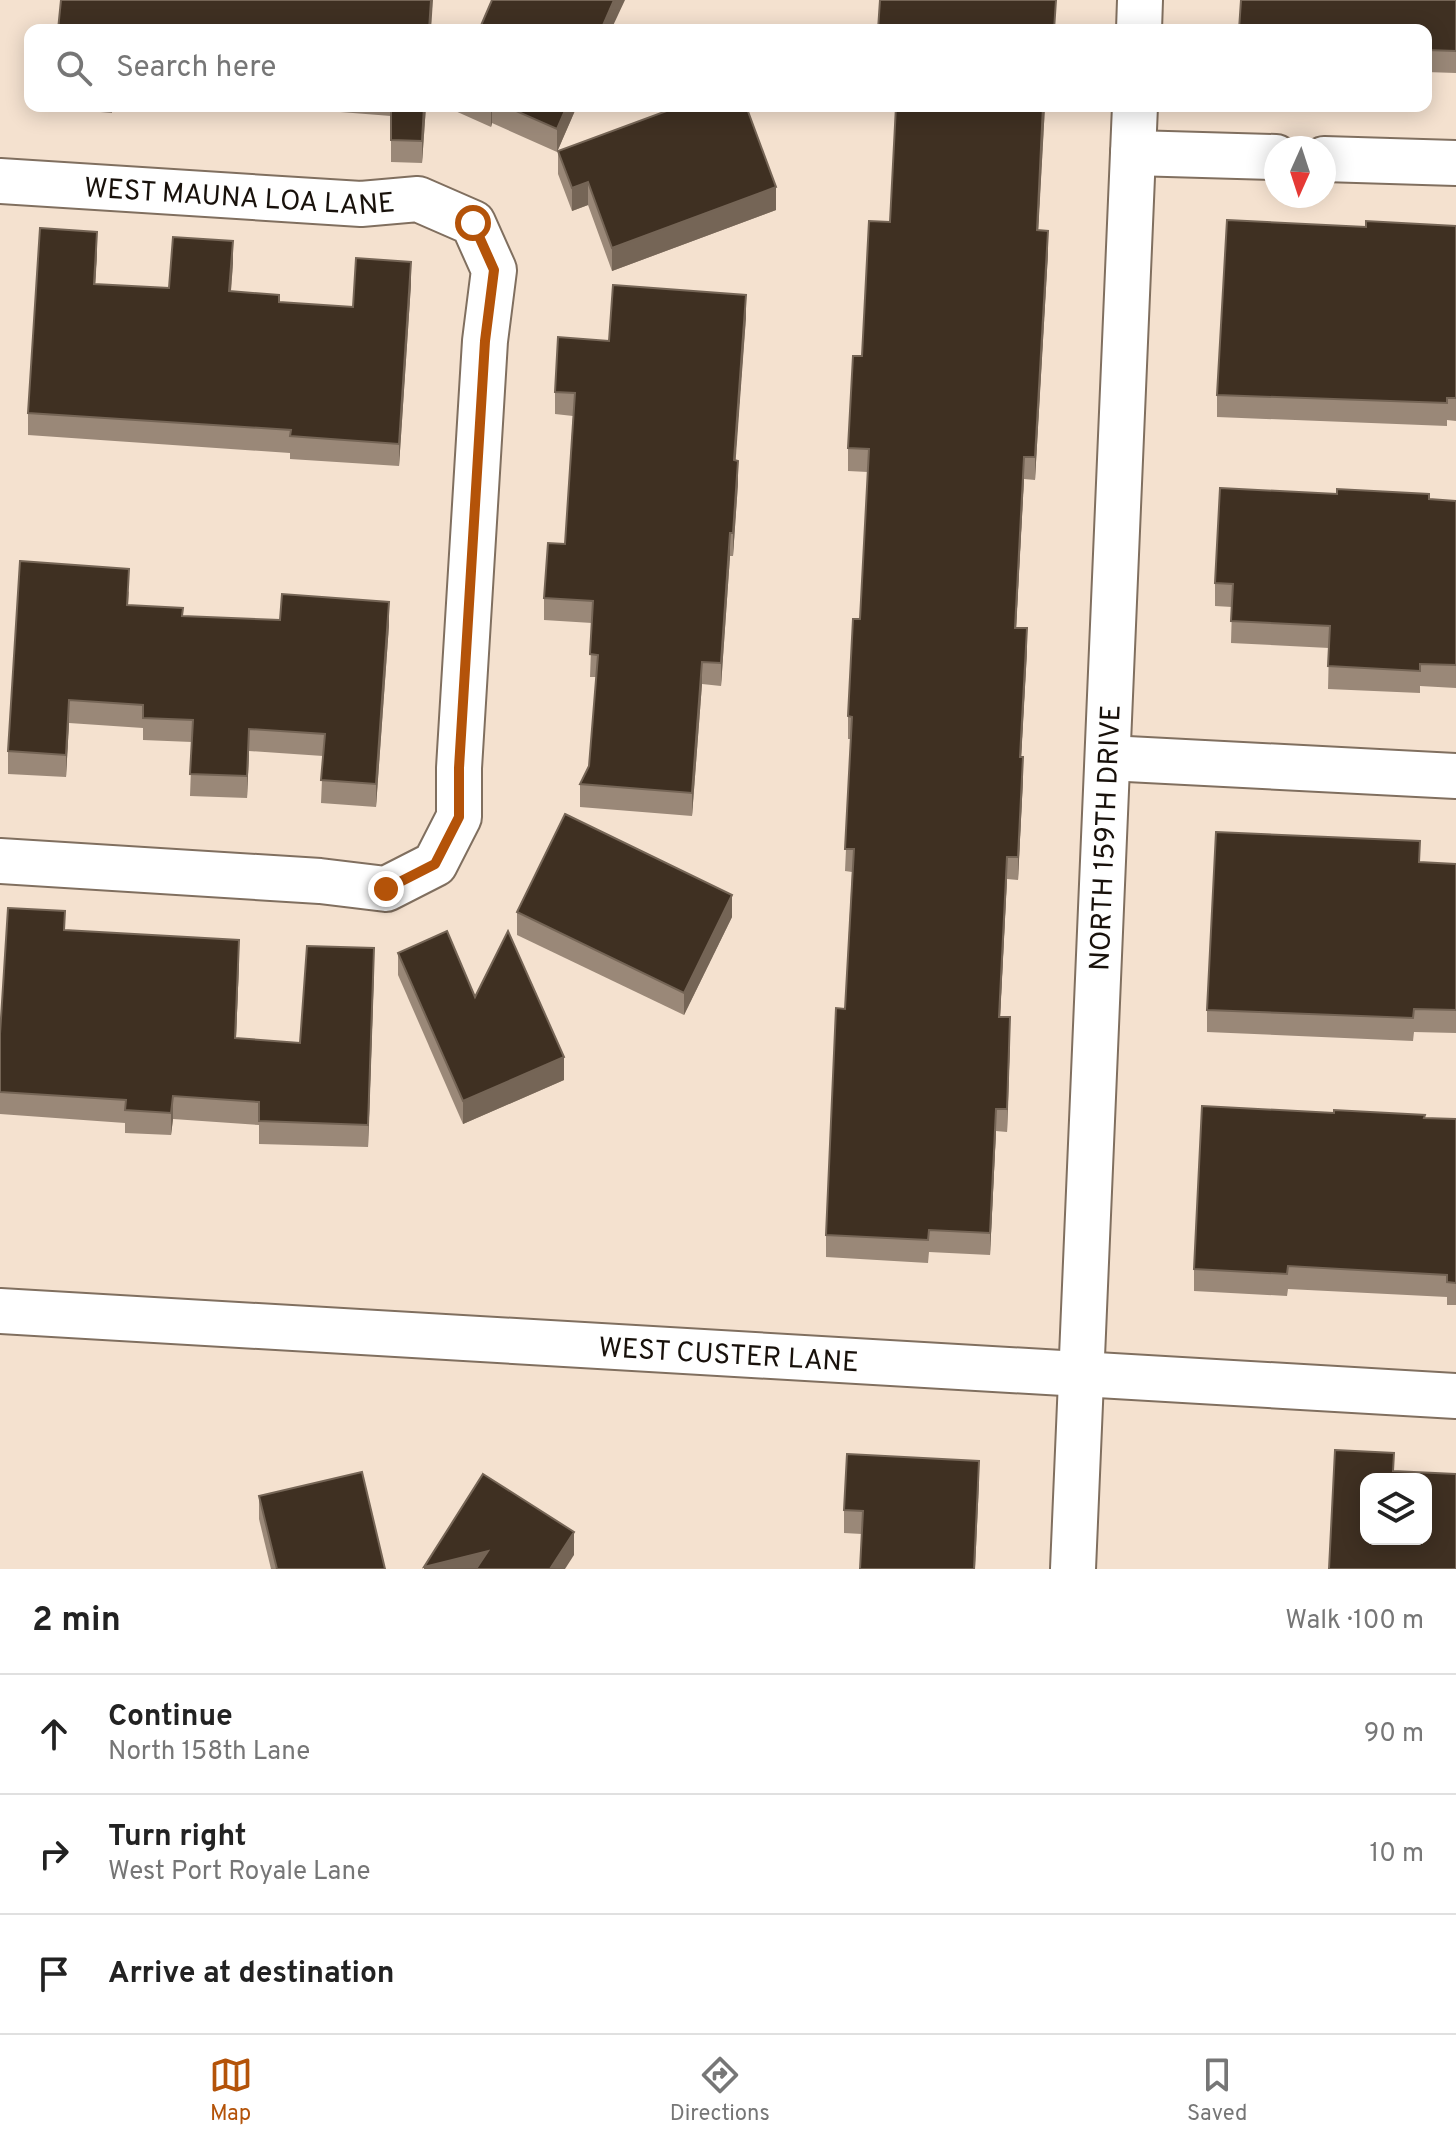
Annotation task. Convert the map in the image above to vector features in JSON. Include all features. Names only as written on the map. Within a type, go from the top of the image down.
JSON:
[{"type":"street","points":[[1139,24],[1140,0]]},
{"type":"street","name":"NORTH 159TH DRIVE","points":[[1073,1569],[1135,112]]},
{"type":"street","points":[[1133,153],[1264,157]]},
{"type":"street","points":[[1336,159],[1456,163]]},
{"type":"street","name":"WEST MAUNA LOA LANE","points":[[0,181],[361,204],[418,199],[473,223],[494,270],[485,341],[459,768],[459,817],[435,864],[386,889],[320,881],[0,861]]},
{"type":"street","points":[[1108,758],[1456,776]]},
{"type":"street","name":"WEST CUSTER LANE","points":[[0,1311],[1456,1396]]},
{"type":"building","points":[[61,0],[431,0],[429,24],[59,24]]},
{"type":"building","points":[[492,0],[614,0],[604,24],[482,24]]},
{"type":"building","points":[[880,0],[1056,0],[1054,24],[878,24]]},
{"type":"building","points":[[1241,0],[1456,0],[1456,51],[1432,50],[1432,24],[1239,24]]},
{"type":"building","points":[[391,112],[424,112],[422,141],[391,140]]},
{"type":"building","points":[[519,112],[564,112],[557,129]]},
{"type":"building","points":[[664,112],[748,112],[776,187],[612,248],[588,182],[572,188],[558,151]]},
{"type":"building","points":[[896,112],[1043,112],[1037,230],[1048,231],[1035,457],[1024,457],[1015,628],[1027,628],[1020,757],[1023,757],[1018,857],[1007,857],[999,1017],[1010,1017],[1007,1109],[996,1109],[990,1233],[929,1230],[928,1240],[826,1235],[836,1008],[845,1009],[854,849],[845,849],[852,717],[848,716],[853,619],[860,619],[869,449],[848,448],[853,356],[862,356],[869,221],[890,222]]},
{"type":"building","points":[[1227,220],[1366,227],[1366,221],[1456,226],[1456,398],[1447,398],[1447,403],[1217,395]]},
{"type":"building","points":[[40,228],[97,232],[94,284],[169,288],[173,237],[233,241],[229,291],[279,295],[279,302],[353,307],[356,258],[411,262],[399,444],[290,436],[291,430],[28,413]]},
{"type":"building","points":[[613,285],[746,295],[734,460],[738,461],[721,663],[702,662],[692,793],[580,784],[589,766],[598,655],[590,654],[593,601],[544,598],[548,543],[565,544],[575,393],[555,392],[558,337],[609,341]]},
{"type":"building","points":[[1220,488],[1337,494],[1337,489],[1429,494],[1429,499],[1456,501],[1456,665],[1420,664],[1420,671],[1328,666],[1330,626],[1231,621],[1233,584],[1215,583]]},
{"type":"building","points":[[20,561],[129,569],[127,605],[183,608],[182,616],[280,620],[282,594],[389,602],[376,784],[321,780],[325,734],[249,729],[247,776],[190,774],[193,720],[143,718],[143,705],[69,700],[66,755],[8,751]]},
{"type":"building","points":[[565,814],[732,895],[684,993],[517,912]]},
{"type":"building","points":[[1216,832],[1420,841],[1419,862],[1456,864],[1456,1010],[1414,1009],[1413,1018],[1207,1010]]},
{"type":"building","points":[[8,908],[65,911],[64,930],[239,940],[235,1038],[300,1043],[307,946],[374,948],[368,1125],[259,1121],[259,1102],[173,1096],[171,1113],[125,1110],[126,1100],[0,1092],[0,1034]]},
{"type":"building","points":[[447,931],[475,997],[508,931],[564,1057],[463,1101],[398,953]]},
{"type":"building","points":[[1202,1106],[1334,1113],[1334,1110],[1456,1119],[1456,1283],[1447,1282],[1447,1275],[1288,1266],[1287,1274],[1194,1269]]},
{"type":"building","points":[[1335,1450],[1394,1453],[1393,1471],[1456,1474],[1456,1569],[1329,1569]]},
{"type":"building","points":[[847,1454],[979,1461],[974,1569],[860,1569],[863,1511],[844,1510]]},
{"type":"building","points":[[362,1472],[385,1569],[277,1569],[259,1496]]},
{"type":"building","points":[[483,1474],[574,1532],[550,1569],[476,1569],[488,1551],[424,1567]]},
{"type":"route","points":[[386,889],[435,864],[459,817],[459,768],[485,341],[494,270],[473,223]]}]
